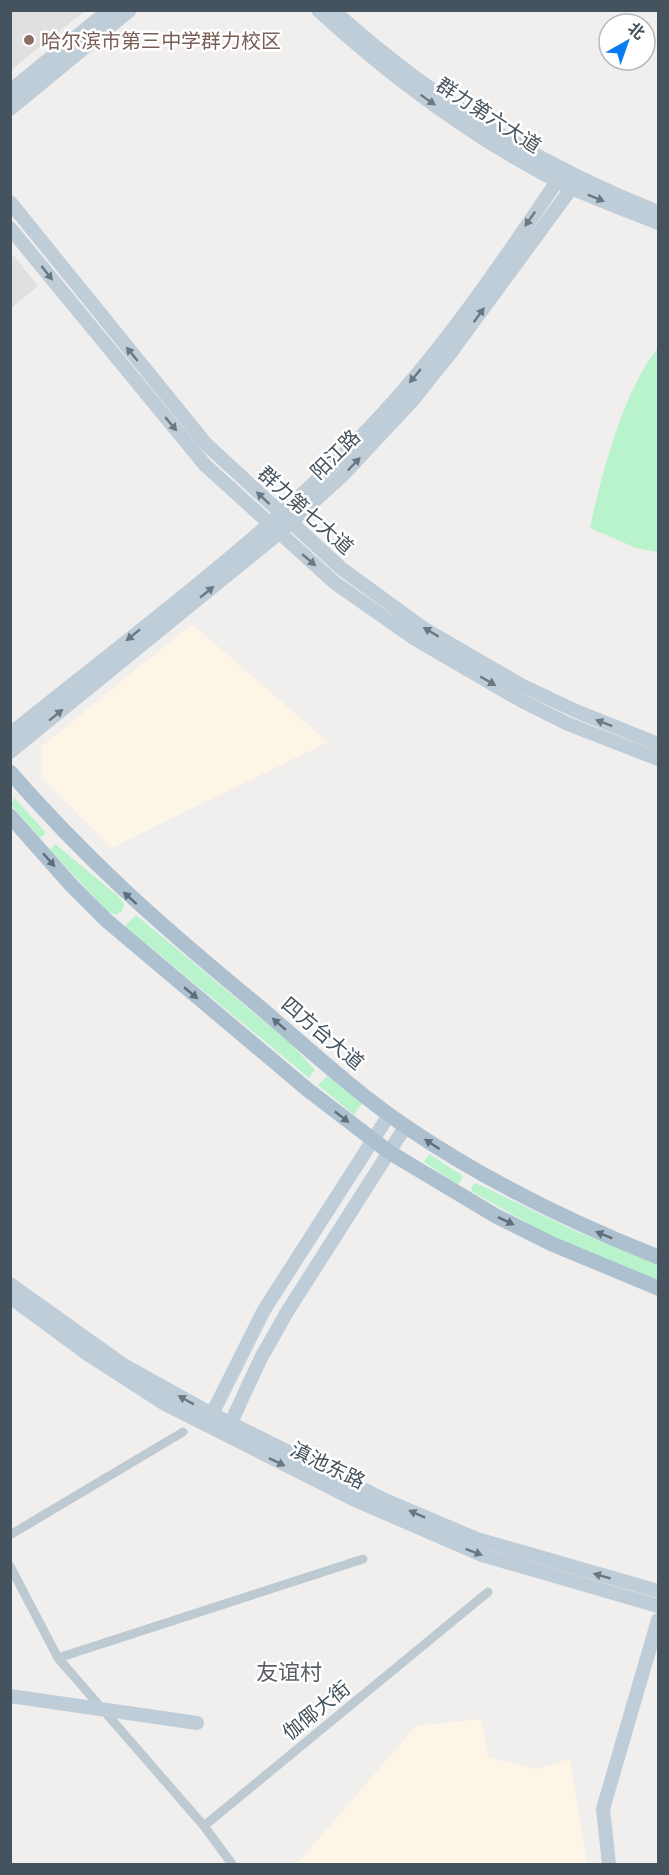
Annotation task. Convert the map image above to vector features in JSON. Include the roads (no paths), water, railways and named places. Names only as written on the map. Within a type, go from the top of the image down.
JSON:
[{"type":"main road","name":"四方台大道","points":[[10,772],[60,829],[127,895],[389,1115],[522,1196],[596,1232],[658,1257]]},
{"type":"main road","points":[[10,816],[72,886],[106,920],[308,1090],[372,1140],[496,1216],[552,1244],[658,1288]]},
{"type":"street","points":[[10,91],[109,10]]},
{"type":"street","points":[[10,109],[130,10]]},
{"type":"street","name":"群力第六大道","points":[[318,10],[369,56],[428,100],[509,154],[561,176],[658,224]]},
{"type":"street","name":"群力第六大道","points":[[333,10],[423,82],[561,176]]},
{"type":"street","name":"阳江路","points":[[10,734],[268,524],[333,465],[421,369],[561,176]]},
{"type":"street","name":"群力第六大道","points":[[575,183],[658,212]]},
{"type":"street","name":"阳江路","points":[[10,752],[279,533],[343,475],[413,400],[449,355],[575,183]]},
{"type":"street","name":"群力第七大道","points":[[10,202],[206,444],[342,569],[423,628],[521,685],[576,711],[658,744]]},
{"type":"street","name":"群力第七大道","points":[[10,228],[205,465],[335,583],[415,639],[522,701],[568,724],[658,759]]},
{"type":"street","points":[[209,1420],[264,1310],[389,1115]]},
{"type":"street","points":[[228,1430],[286,1312],[405,1126]]},
{"type":"street","name":"滇池东路","points":[[10,1284],[122,1364],[209,1420]]},
{"type":"street","name":"滇池东路","points":[[10,1298],[118,1374],[401,1522],[482,1555],[658,1606]]},
{"type":"street","name":"滇池东路","points":[[228,1430],[477,1539],[658,1591]]},
{"type":"street","points":[[10,1535],[183,1432]]},
{"type":"street","points":[[58,1658],[363,1559]]},
{"type":"street","points":[[10,1566],[58,1658],[204,1826],[232,1864]]},
{"type":"street","name":"伽倻大街","points":[[204,1826],[488,1592]]},
{"type":"street","points":[[609,1864],[603,1809],[658,1620]]},
{"type":"street","points":[[10,1696],[197,1723]]},
{"type":"place","name":"哈尔滨市第三中学群力校区","points":[[29,40]]},
{"type":"district","name":"友谊村","points":[[289,1671]]}]
